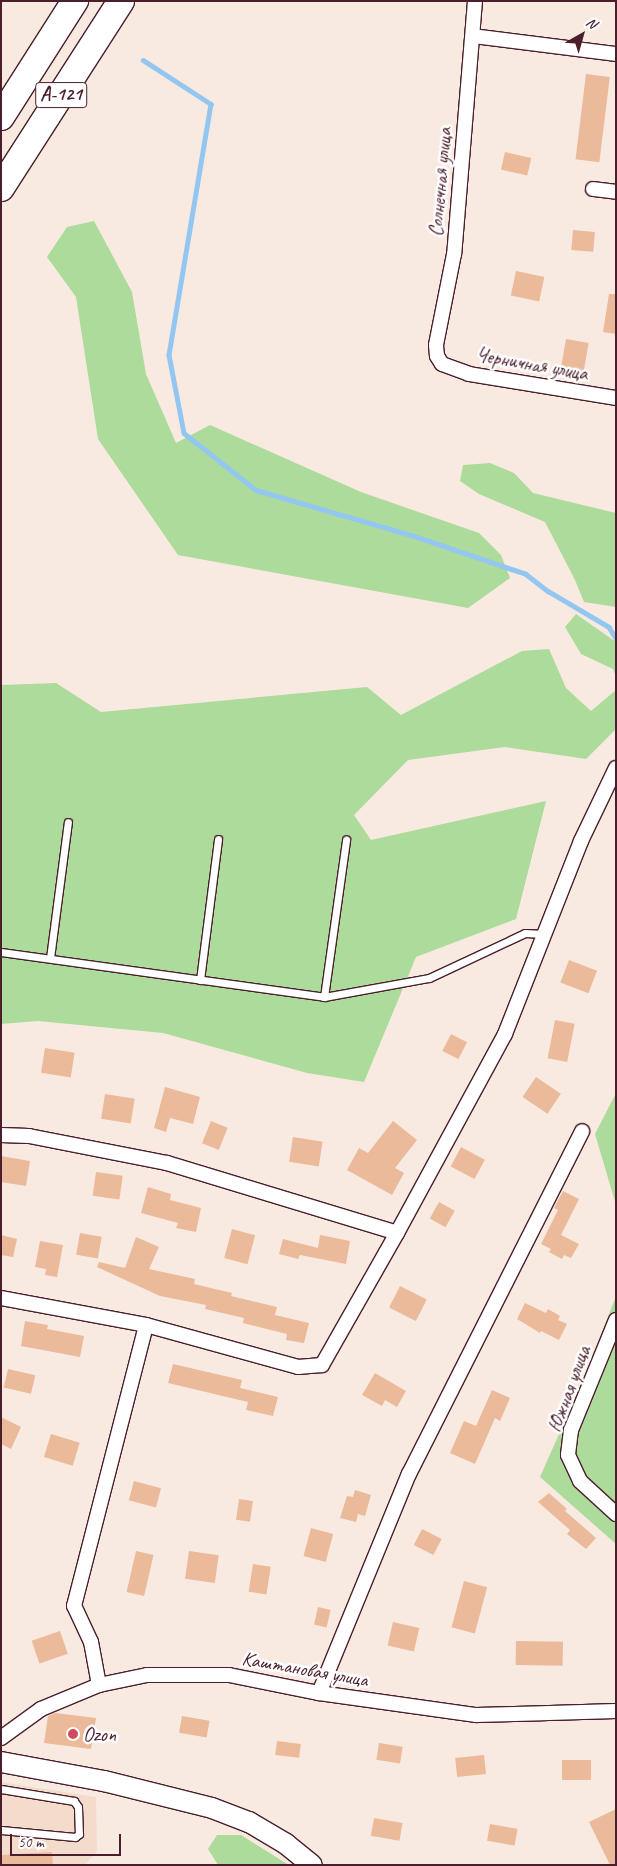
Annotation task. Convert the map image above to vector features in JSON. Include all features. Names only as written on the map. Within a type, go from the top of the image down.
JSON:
[{"type":"highway","name":"А-121","points":[[1,118],[76,1]]},
{"type":"highway","name":"А-121","points":[[1,188],[121,1]]},
{"type":"main road","points":[[2,1764],[104,1781],[212,1808],[249,1822],[286,1844],[312,1865]]},
{"type":"street","name":"Солнечная улица","points":[[442,364],[437,356],[436,345],[454,254],[475,1]]},
{"type":"street","points":[[473,36],[616,54]]},
{"type":"street","points":[[594,189],[616,192]]},
{"type":"street","name":"Черничная улица","points":[[442,364],[469,374],[616,398]]},
{"type":"street","points":[[1,1298],[146,1325],[298,1367],[322,1365],[397,1233],[505,1034],[581,841],[616,768]]},
{"type":"street","points":[[319,1693],[409,1474],[582,1131]]},
{"type":"street","points":[[1,1135],[29,1136],[168,1164],[397,1233]]},
{"type":"street","name":"Южная улица","points":[[616,1320],[571,1430],[568,1455],[580,1482],[616,1514]]},
{"type":"street","points":[[99,1685],[91,1642],[74,1606],[146,1325]]},
{"type":"street","name":"Каштановая улица","points":[[1,1738],[41,1709],[99,1685],[147,1675],[229,1676],[319,1693],[476,1715],[616,1711]]},
{"type":"lane","points":[[50,958],[68,822]]},
{"type":"lane","points":[[200,980],[218,838]]},
{"type":"lane","points":[[324,997],[346,840]]},
{"type":"lane","points":[[1,952],[324,997],[429,978],[525,933],[544,934]]},
{"type":"lane","points":[[1,1789],[74,1801],[78,1806],[80,1834],[75,1837],[1,1830]]},
{"type":"shaded area","points":[[1,1782],[96,1797],[97,1851],[85,1865],[1,1865]]},
{"type":"green space","points":[[94,221],[132,292],[146,374],[176,443],[210,425],[361,492],[479,533],[501,555],[510,578],[468,608],[178,555],[98,439],[76,297],[47,257],[67,227]]},
{"type":"green space","points":[[490,463],[514,473],[533,493],[616,513],[616,607],[584,602],[575,580],[545,522],[479,494],[460,481],[463,465]]},
{"type":"green space","points":[[576,614],[616,642],[616,677],[613,669],[581,654],[565,627]]},
{"type":"green space","points":[[549,649],[566,688],[591,711],[616,690],[616,729],[586,759],[505,747],[408,760],[354,815],[371,840],[546,801],[516,919],[416,957],[364,1082],[307,1073],[163,1033],[38,1021],[1,1024],[1,685],[56,683],[101,712],[367,687],[401,715],[522,651]]},
{"type":"green space","points":[[616,1093],[616,1205],[595,1134]]},
{"type":"green space","points":[[616,1296],[616,1544],[540,1477],[587,1371]]},
{"type":"green space","points":[[217,1835],[241,1835],[289,1865],[218,1865],[208,1849]]},
{"type":"building","points":[[586,74],[610,77],[599,162],[576,159]]},
{"type":"building","points":[[505,152],[531,158],[527,176],[501,170]]},
{"type":"building","points":[[573,230],[595,232],[593,252],[571,250]]},
{"type":"building","points":[[516,271],[544,277],[539,301],[511,295]]},
{"type":"building","points":[[609,294],[616,294],[616,334],[603,332]]},
{"type":"building","points":[[566,339],[589,343],[582,378],[560,374]]},
{"type":"building","points":[[569,960],[597,971],[588,993],[560,982]]},
{"type":"building","points":[[555,1020],[575,1024],[567,1062],[548,1058]]},
{"type":"building","points":[[451,1034],[467,1042],[458,1059],[442,1051]]},
{"type":"building","points":[[45,1048],[75,1053],[71,1077],[41,1073]]},
{"type":"building","points":[[536,1077],[561,1094],[547,1114],[523,1097]]},
{"type":"building","points":[[165,1087],[200,1097],[193,1124],[170,1118],[166,1132],[154,1128]]},
{"type":"building","points":[[105,1094],[135,1099],[131,1123],[101,1119]]},
{"type":"building","points":[[211,1121],[228,1128],[219,1150],[202,1143]]},
{"type":"building","points":[[393,1121],[417,1140],[395,1168],[404,1173],[392,1195],[347,1170],[359,1148],[368,1153]]},
{"type":"building","points":[[293,1137],[323,1142],[319,1166],[289,1162]]},
{"type":"building","points":[[461,1147],[485,1160],[475,1179],[451,1166]]},
{"type":"building","points":[[1,1156],[30,1161],[26,1186],[1,1182]]},
{"type":"building","points":[[96,1172],[123,1176],[119,1200],[93,1196]]},
{"type":"building","points":[[148,1187],[171,1194],[170,1200],[201,1208],[196,1232],[176,1228],[178,1223],[141,1213]]},
{"type":"building","points":[[563,1191],[579,1199],[561,1235],[579,1244],[571,1258],[564,1255],[562,1259],[549,1252],[551,1249],[541,1244],[558,1210],[554,1208]]},
{"type":"building","points":[[439,1202],[455,1211],[446,1227],[430,1219]]},
{"type":"building","points":[[232,1229],[255,1235],[247,1264],[224,1258]]},
{"type":"building","points":[[80,1233],[102,1237],[98,1258],[76,1255]]},
{"type":"building","points":[[1,1235],[17,1239],[13,1257],[1,1255]]},
{"type":"building","points":[[320,1235],[350,1241],[346,1264],[300,1255],[298,1259],[279,1254],[283,1239],[318,1248]]},
{"type":"building","points":[[136,1237],[159,1247],[149,1269],[195,1279],[194,1284],[232,1293],[231,1296],[277,1307],[275,1315],[309,1323],[304,1343],[286,1340],[287,1334],[243,1323],[244,1318],[205,1309],[206,1305],[160,1296],[97,1267],[99,1262],[125,1268]]},
{"type":"building","points":[[40,1241],[63,1245],[57,1277],[45,1275],[46,1269],[35,1267]]},
{"type":"building","points":[[400,1286],[427,1300],[416,1321],[389,1307]]},
{"type":"building","points":[[525,1303],[546,1313],[548,1309],[560,1316],[558,1320],[567,1324],[559,1340],[541,1331],[540,1333],[517,1319]]},
{"type":"building","points":[[25,1321],[48,1325],[47,1329],[84,1336],[80,1357],[21,1346]]},
{"type":"building","points":[[173,1364],[242,1380],[240,1388],[278,1397],[273,1416],[246,1410],[248,1402],[168,1383]]},
{"type":"building","points":[[8,1369],[35,1375],[31,1394],[4,1388]]},
{"type":"building","points":[[375,1373],[406,1391],[397,1407],[385,1400],[382,1406],[362,1395]]},
{"type":"building","points":[[492,1390],[510,1398],[500,1421],[495,1418],[475,1464],[450,1453],[464,1421],[476,1426]]},
{"type":"building","points":[[1,1417],[21,1427],[11,1449],[1,1444]]},
{"type":"building","points":[[51,1434],[80,1443],[73,1466],[44,1457]]},
{"type":"building","points":[[134,1481],[161,1488],[156,1508],[129,1500]]},
{"type":"building","points":[[355,1490],[371,1495],[365,1516],[358,1514],[356,1522],[340,1518],[347,1496],[353,1497]]},
{"type":"building","points":[[549,1493],[567,1509],[565,1511],[596,1538],[586,1549],[567,1534],[570,1530],[538,1502]]},
{"type":"building","points":[[239,1499],[253,1501],[250,1522],[236,1520]]},
{"type":"building","points":[[311,1528],[333,1534],[326,1562],[303,1556]]},
{"type":"building","points":[[422,1529],[442,1539],[433,1555],[414,1545]]},
{"type":"building","points":[[136,1551],[154,1555],[144,1596],[127,1592]]},
{"type":"building","points":[[189,1551],[219,1555],[215,1583],[185,1579]]},
{"type":"building","points":[[253,1564],[271,1567],[266,1594],[249,1592]]},
{"type":"building","points":[[464,1581],[487,1587],[475,1634],[452,1627]]},
{"type":"building","points":[[318,1607],[331,1610],[327,1627],[314,1625]]},
{"type":"building","points":[[393,1622],[419,1628],[414,1651],[388,1645]]},
{"type":"building","points":[[60,1631],[68,1654],[39,1663],[32,1641]]},
{"type":"building","points":[[516,1641],[563,1642],[563,1666],[516,1665]]},
{"type":"building","points":[[55,1713],[96,1718],[91,1749],[44,1743],[48,1716]]},
{"type":"building","points":[[182,1716],[210,1721],[207,1738],[179,1733]]},
{"type":"building","points":[[277,1741],[301,1744],[299,1758],[275,1755]]},
{"type":"building","points":[[379,1743],[403,1747],[400,1764],[376,1760]]},
{"type":"building","points":[[484,1755],[486,1774],[457,1777],[455,1758]]},
{"type":"building","points":[[562,1760],[591,1760],[591,1780],[562,1780]]},
{"type":"building","points":[[616,1809],[616,1865],[610,1865],[589,1822]]},
{"type":"building","points":[[374,1818],[403,1823],[399,1841],[371,1836]]},
{"type":"building","points":[[490,1824],[518,1829],[515,1846],[487,1841]]},
{"type":"building","points":[[52,1852],[53,1865],[1,1865],[1,1855]]},
{"type":"waterway","points":[[143,60],[211,104],[169,355],[184,433],[256,490],[414,536],[526,574],[548,591],[609,627],[616,638]]},
{"type":"place","name":"Ozon","points":[[73,1734]]}]
